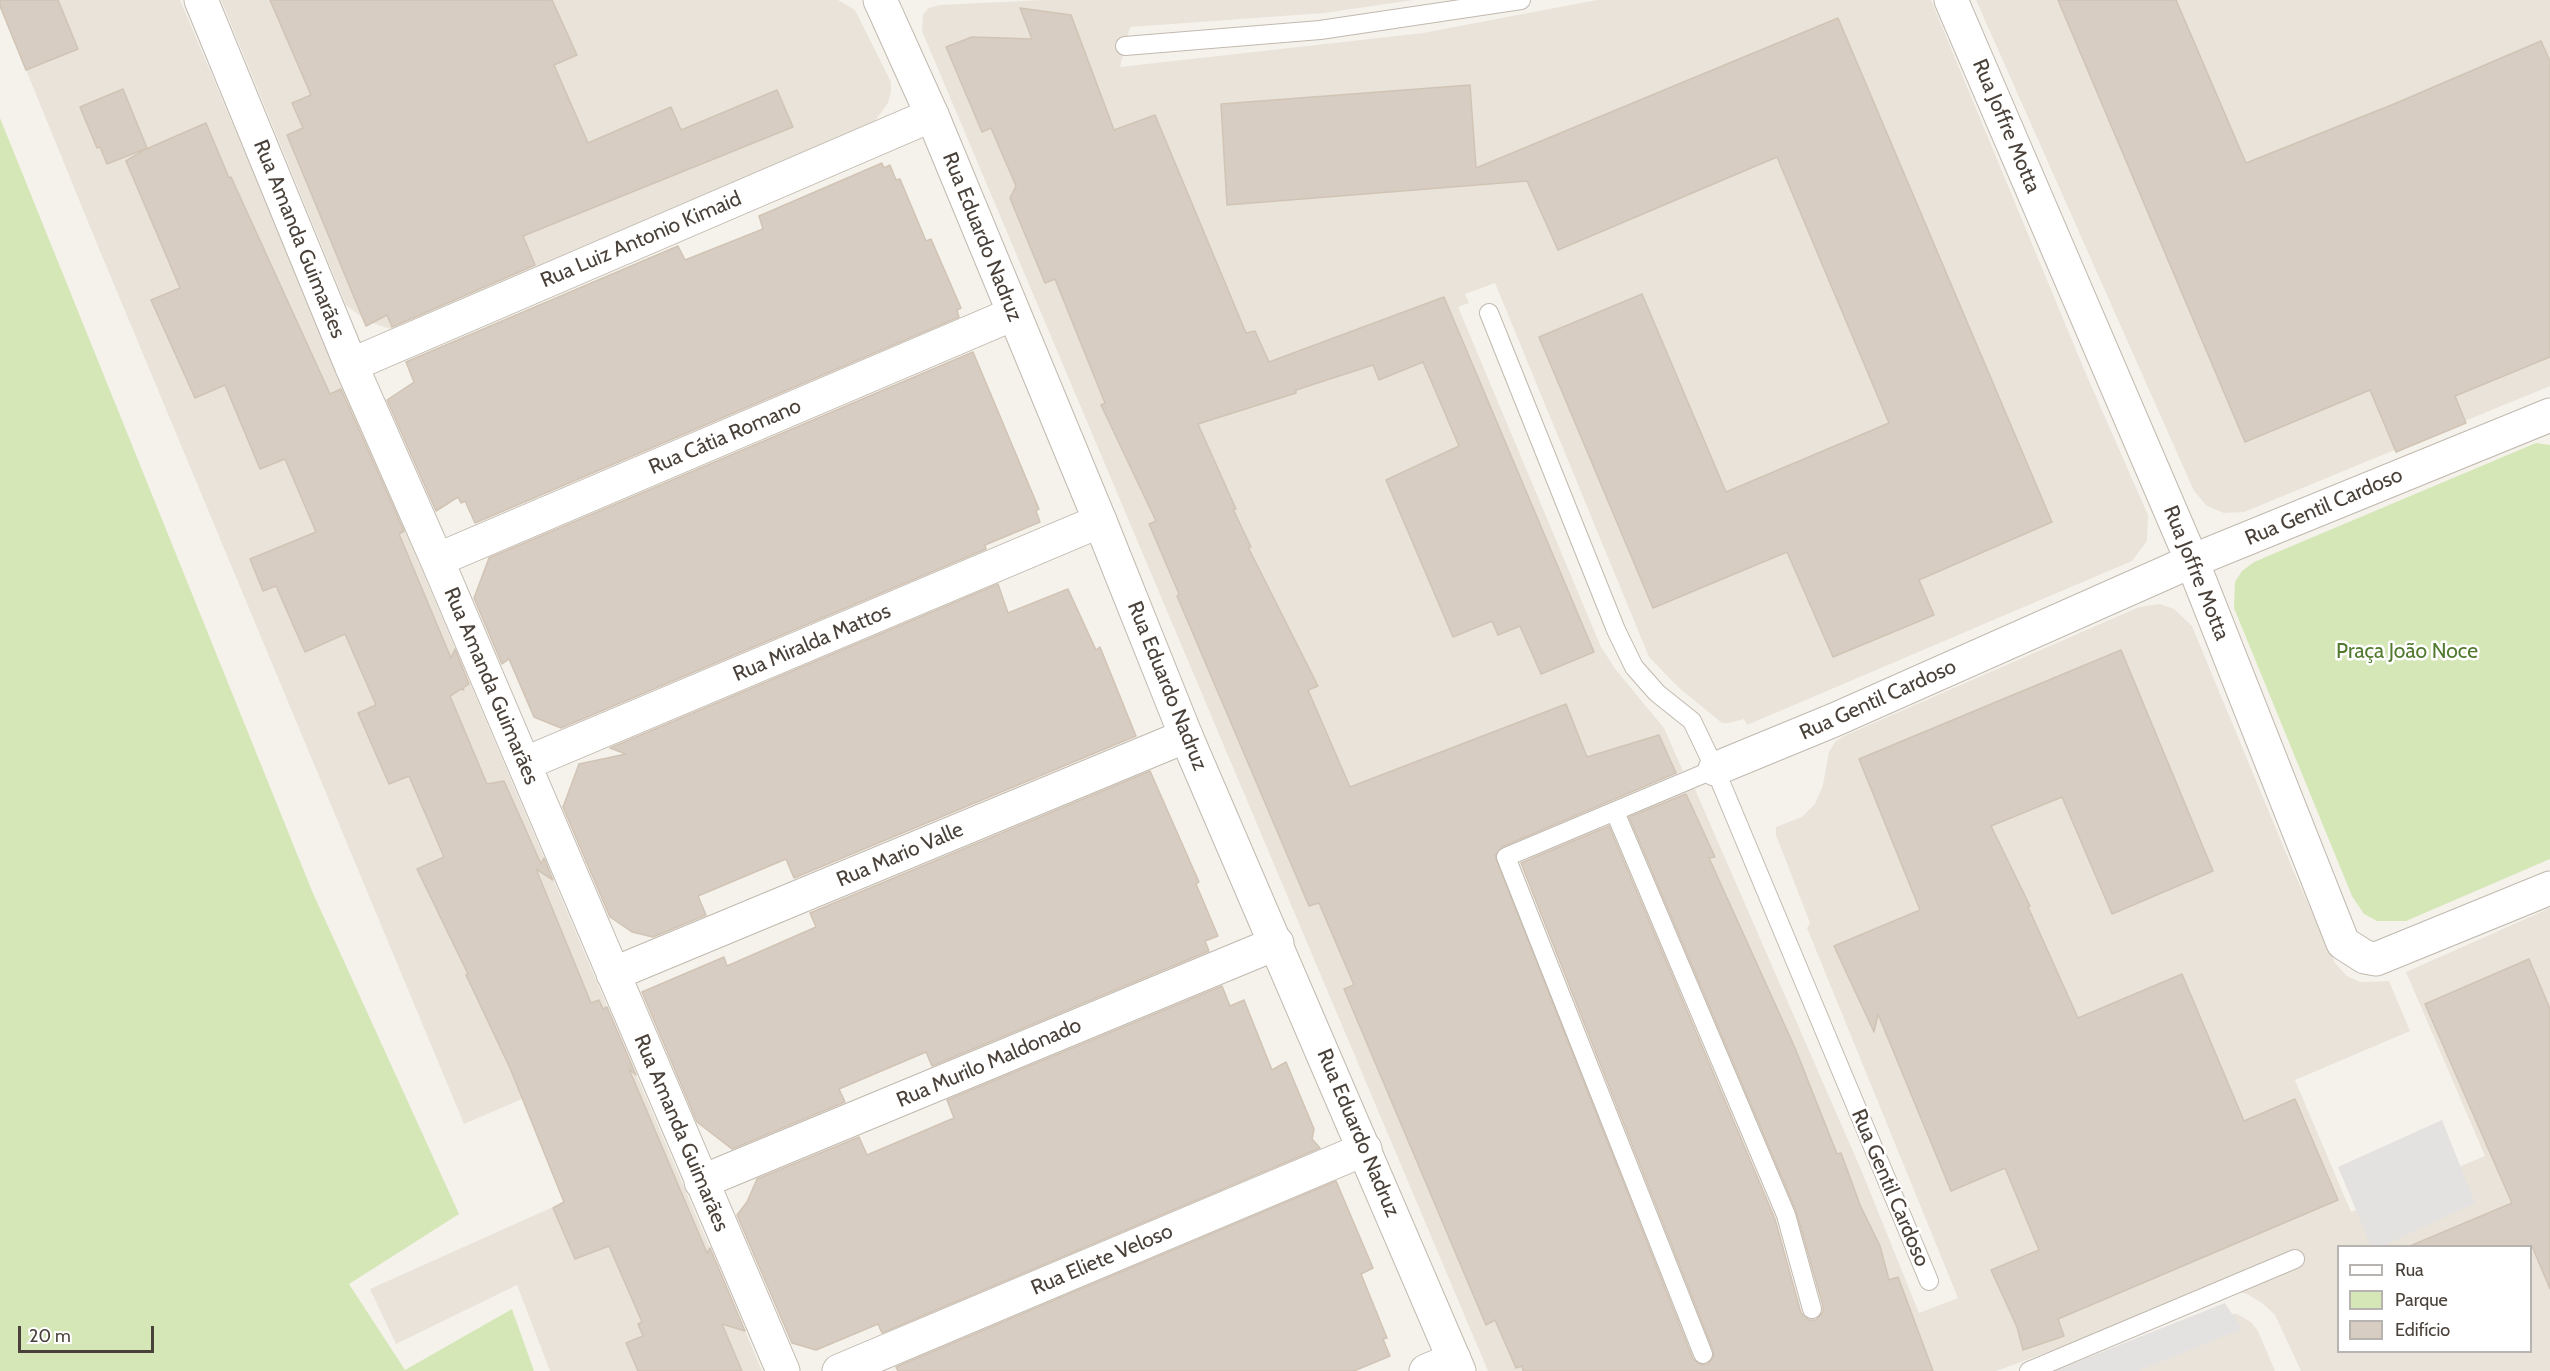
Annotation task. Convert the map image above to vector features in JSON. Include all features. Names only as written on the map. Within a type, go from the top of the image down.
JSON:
[{"type":"street","name":"Rua Amanda Guimarães","points":[[201,0],[351,365],[437,560],[783,1371]]},
{"type":"street","name":"Rua Eduardo Nadruz","points":[[880,0],[932,115],[1186,736],[1365,1149],[1446,1367]]},
{"type":"street","name":"Rua Joffre Motta","points":[[1952,0],[2192,561],[2343,943],[2365,957],[2376,959],[2550,888]]},
{"type":"street","name":"Rua Luiz Antonio Kimaid","points":[[351,365],[932,115]]},
{"type":"street","name":"Rua Cátia Romano","points":[[437,560],[1013,315]]},
{"type":"street","name":"Rua Gentil Cardoso","points":[[1715,769],[1834,720],[2192,561],[2549,414]]},
{"type":"street","name":"Rua Miralda Mattos","points":[[524,764],[1100,521]]},
{"type":"street","name":"Rua Mario Valle","points":[[613,974],[1186,736]]},
{"type":"street","name":"Rua Murilo Maldonado","points":[[701,1182],[1277,943]]},
{"type":"street","name":"Rua Eliete Veloso","points":[[838,1371],[1365,1149]]},
{"type":"lane","points":[[1125,46],[1320,30],[1521,0]]},
{"type":"lane","points":[[1489,313],[1625,649],[1634,667],[1657,693],[1692,721],[1715,769],[1506,857],[1702,1354]]},
{"type":"lane","name":"Rua Gentil Cardoso","points":[[1715,769],[1929,1281]]},
{"type":"lane","points":[[1615,812],[1786,1215],[1812,1309]]},
{"type":"lane","points":[[2029,1371],[2295,1259]]},
{"type":"shaded area","points":[[0,0],[180,0],[762,1371],[550,1371],[517,1285],[396,1344],[370,1289],[564,1202],[522,1099],[464,1124],[95,239],[0,6]]},
{"type":"shaded area","points":[[221,0],[838,0],[855,10],[891,82],[891,92],[888,103],[874,122],[390,329],[367,321],[346,305]]},
{"type":"shaded area","points":[[1043,0],[1413,0],[1324,13],[1130,27],[1120,67],[1423,33],[1597,0],[1931,0],[2086,374],[2148,515],[2147,541],[2132,561],[1747,725],[1744,719],[1722,723],[1678,687],[1649,657],[1495,283],[1465,294],[1469,303],[1458,307],[1601,647],[1616,670],[1664,728],[1683,771],[1479,854],[1695,1371],[1488,1371],[922,31],[923,14],[929,8],[939,5]]},
{"type":"shaded area","points":[[1976,0],[2550,0],[2550,386],[2244,512],[2224,513],[2207,506],[2194,491]]},
{"type":"shaded area","points":[[2160,604],[2174,609],[2192,626],[2293,870],[2335,963],[2347,976],[2360,982],[2389,981],[2410,1031],[2295,1080],[2351,1212],[2485,1156],[2406,972],[2550,908],[2550,1371],[2301,1371],[2275,1315],[2262,1303],[2247,1294],[2235,1291],[2209,1293],[1996,1371],[1703,1371],[1721,1363],[1529,863],[1530,857],[1546,846],[1597,827],[1611,833],[1668,961],[1770,1222],[1807,1328],[1827,1319],[1807,1217],[1637,816],[1645,806],[1694,787],[1862,1172],[1919,1313],[1958,1298],[1807,928],[1810,923],[1776,835],[1776,827],[1802,817],[1815,804],[1823,785],[1829,752],[1835,742],[1844,736],[2139,607]]},
{"type":"shaded area","points":[[2442,1120],[2475,1203],[2385,1245],[2371,1245],[2338,1167]]},
{"type":"shaded area","points":[[2225,1303],[2242,1329],[2138,1371],[2054,1371]]},
{"type":"shaded area","points":[[2214,1313],[2237,1314],[2251,1322],[2258,1331],[2275,1371],[2050,1371]]},
{"type":"green space","points":[[0,118],[312,891],[459,1214],[349,1284],[405,1370],[512,1309],[534,1371],[0,1371]]},
{"type":"green space","name":"Praça João Noce","points":[[2536,443],[2550,445],[2550,859],[2406,921],[2377,921],[2364,914],[2352,896],[2234,608],[2235,582],[2242,571],[2254,562]]},
{"type":"building","points":[[0,0],[58,0],[78,49],[26,70],[0,6]]},
{"type":"building","points":[[270,0],[552,0],[577,55],[554,65],[588,143],[671,107],[681,130],[777,90],[793,127],[523,236],[535,265],[392,327],[387,315],[366,326],[287,135],[303,128],[292,103],[311,95]]},
{"type":"building","points":[[2058,0],[2176,0],[2246,163],[2394,104],[2541,41],[2550,61],[2550,357],[2455,396],[2466,423],[2396,452],[2370,390],[2245,442]]},
{"type":"building","points":[[1020,8],[1071,15],[1114,130],[1155,115],[1246,333],[1255,331],[1269,362],[1444,297],[1594,652],[1541,674],[1520,626],[1498,635],[1492,621],[1453,637],[1386,480],[1459,446],[1423,362],[1379,380],[1373,365],[1296,390],[1296,393],[1198,424],[1236,509],[1233,509],[1251,547],[1248,547],[1318,686],[1308,690],[1350,787],[1566,704],[1587,757],[1659,735],[1676,773],[1502,847],[1495,856],[1693,1359],[1701,1365],[1708,1364],[1714,1356],[1713,1350],[1521,863],[1609,826],[1775,1219],[1801,1313],[1809,1320],[1816,1320],[1823,1312],[1823,1306],[1796,1211],[1629,817],[1686,794],[1715,857],[1709,858],[1795,1048],[1837,1154],[1841,1153],[1860,1205],[1880,1246],[1889,1280],[1898,1277],[1933,1371],[1523,1371],[1522,1366],[1516,1368],[1495,1320],[1486,1325],[1344,989],[1354,985],[1319,903],[1309,906],[1177,596],[1179,594],[1149,524],[1156,521],[1101,405],[1105,403],[1055,279],[1045,283],[1010,198],[1016,186],[991,128],[982,132],[946,47],[972,37],[1032,39]]},
{"type":"building","points":[[1838,18],[2052,522],[1919,580],[1934,615],[1833,657],[1787,552],[1653,608],[1539,337],[1642,294],[1726,492],[1889,423],[1777,157],[1558,250],[1527,181],[1227,205],[1221,104],[1470,85],[1476,168]]},
{"type":"building","points":[[123,89],[147,148],[107,164],[100,147],[97,148],[80,107]]},
{"type":"building","points":[[206,123],[229,178],[231,177],[330,394],[341,389],[404,531],[399,534],[451,658],[455,649],[469,684],[463,688],[464,690],[461,689],[450,696],[487,784],[504,781],[541,864],[544,858],[553,880],[536,869],[591,1003],[599,1000],[603,1009],[607,1007],[636,1075],[629,1069],[707,1253],[710,1248],[745,1331],[722,1324],[742,1371],[638,1371],[626,1343],[643,1336],[638,1324],[642,1322],[609,1246],[575,1259],[553,1208],[564,1202],[510,1068],[417,869],[444,857],[409,776],[389,784],[358,713],[376,705],[345,634],[305,652],[276,586],[263,591],[250,559],[316,532],[285,459],[260,469],[225,385],[195,398],[151,300],[180,288],[126,161],[144,150]]},
{"type":"building","points":[[882,163],[884,168],[890,165],[896,180],[900,179],[926,241],[931,239],[961,308],[957,310],[959,317],[475,523],[465,501],[461,503],[458,497],[436,511],[387,400],[414,382],[406,362],[678,246],[685,260],[763,229],[759,216]]},
{"type":"building","points":[[973,352],[1039,509],[1036,511],[1040,522],[985,545],[986,549],[561,728],[534,717],[509,659],[502,664],[474,598],[489,558]]},
{"type":"building","points":[[998,584],[1008,613],[1068,589],[1096,650],[1100,647],[1136,736],[794,878],[786,859],[698,896],[706,915],[653,937],[632,932],[610,917],[563,807],[579,764],[626,754],[610,748]]},
{"type":"building","points":[[2121,650],[2213,871],[2112,914],[2062,797],[1991,826],[2030,906],[2028,907],[2078,1018],[2182,974],[2244,1121],[2295,1099],[2338,1200],[2058,1319],[2064,1336],[2023,1350],[2017,1327],[1991,1270],[2039,1250],[2005,1168],[1951,1191],[1878,1014],[1874,1032],[1834,946],[1920,910],[1859,759]]},
{"type":"building","points":[[1150,771],[1199,882],[1196,884],[1218,936],[1205,941],[1209,951],[932,1066],[926,1052],[839,1089],[845,1102],[732,1149],[697,1122],[642,992],[724,957],[727,966],[816,927],[810,913]]},
{"type":"building","points":[[2529,959],[2550,1009],[2550,1289],[2532,1245],[2412,1245],[2512,1203],[2425,1004]]},
{"type":"building","points":[[1222,986],[1230,1006],[1244,1000],[1272,1070],[1286,1062],[1314,1129],[1312,1139],[1320,1148],[882,1333],[878,1324],[816,1350],[792,1343],[737,1215],[747,1202],[757,1179],[859,1137],[867,1155],[954,1118],[947,1100]]},
{"type":"building","points":[[1336,1181],[1373,1268],[1361,1274],[1387,1338],[1383,1339],[1390,1356],[1354,1371],[898,1371],[896,1367]]}]
